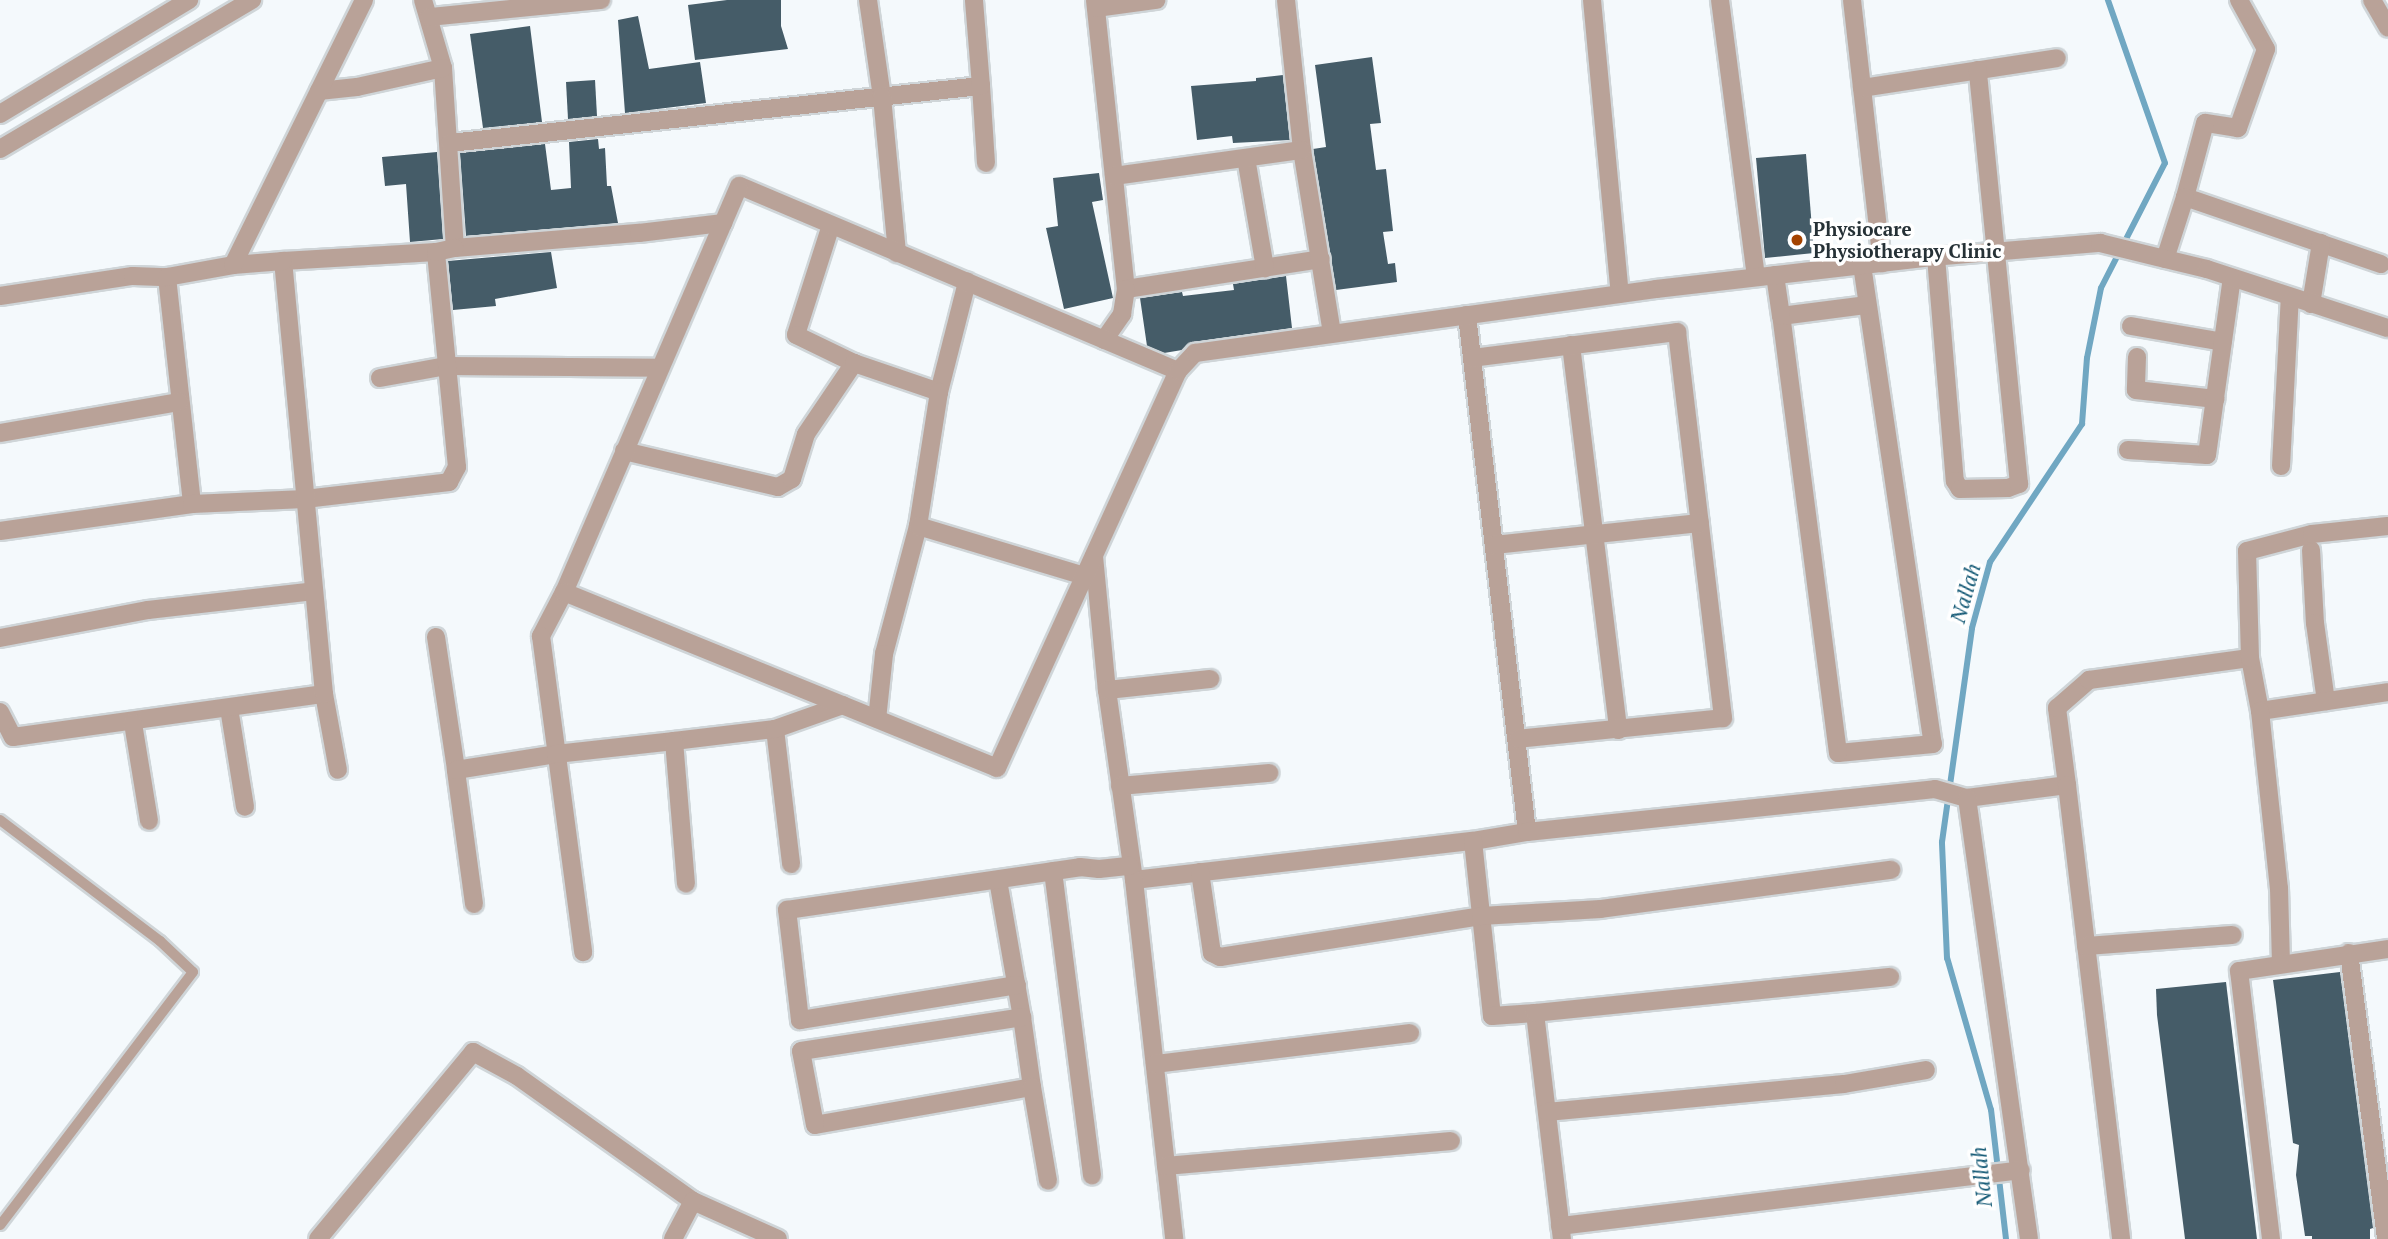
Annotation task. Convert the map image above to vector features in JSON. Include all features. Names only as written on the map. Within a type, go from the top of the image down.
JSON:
[{"type":"street","points":[[0,114],[189,0]]},
{"type":"street","points":[[0,149],[252,0]]},
{"type":"street","points":[[233,265],[363,0]]},
{"type":"street","points":[[424,0],[443,68],[455,248]]},
{"type":"street","points":[[430,17],[601,0]]},
{"type":"street","points":[[868,0],[882,97],[897,253]]},
{"type":"street","points":[[974,0],[986,163]]},
{"type":"street","points":[[1104,340],[1122,314],[1126,289],[1095,4],[1156,0]]},
{"type":"street","points":[[1286,0],[1302,150],[1332,334]]},
{"type":"street","points":[[1591,0],[1620,294]]},
{"type":"street","points":[[1720,0],[1756,277]]},
{"type":"street","points":[[1852,0],[1882,263]]},
{"type":"street","points":[[2165,259],[2205,123],[2238,128],[2266,49],[2239,0]]},
{"type":"street","points":[[2372,0],[2388,28]]},
{"type":"street","points":[[1862,88],[2057,58]]},
{"type":"street","points":[[318,91],[357,87],[443,68]]},
{"type":"street","points":[[1937,257],[1955,481],[1960,489],[2008,488],[2018,484],[1978,71]]},
{"type":"street","points":[[450,143],[981,86]]},
{"type":"street","points":[[43,88],[59,114]]},
{"type":"street","points":[[1114,176],[1302,150]]},
{"type":"street","points":[[1246,158],[1265,268]]},
{"type":"street","points":[[583,952],[541,636],[564,592],[738,186],[1178,371]]},
{"type":"street","points":[[2185,197],[2381,264]]},
{"type":"street","points":[[0,296],[132,276],[167,278],[233,265],[436,252],[723,223]]},
{"type":"street","points":[[831,225],[796,335],[854,363],[939,392]]},
{"type":"street","points":[[564,592],[997,768],[1178,371],[1195,353],[1756,277],[1997,250],[2100,243],[2232,278],[2388,328]]},
{"type":"street","points":[[2311,304],[2321,243]]},
{"type":"street","points":[[0,531],[192,504],[305,499],[449,482],[457,467],[436,252]]},
{"type":"street","points":[[1126,289],[1321,259]]},
{"type":"street","points":[[283,261],[324,694],[338,770]]},
{"type":"street","points":[[1775,275],[1838,753],[1933,744],[1862,265]]},
{"type":"street","points":[[167,278],[178,402],[192,504]]},
{"type":"street","points":[[2128,450],[2207,454],[2232,278]]},
{"type":"street","points":[[877,719],[884,654],[918,526],[939,392],[967,282]]},
{"type":"street","points":[[2281,466],[2290,297]]},
{"type":"street","points":[[1781,316],[1867,305]]},
{"type":"street","points":[[1467,315],[1527,832]]},
{"type":"street","points":[[2131,326],[2223,342]]},
{"type":"street","points":[[1472,358],[1677,331],[1723,718],[1518,739]]},
{"type":"street","points":[[1571,345],[1618,730]]},
{"type":"street","points":[[2137,357],[2136,390],[2215,399]]},
{"type":"street","points":[[624,452],[778,487],[792,479],[806,434],[854,363]]},
{"type":"street","points":[[380,378],[447,366],[660,368]]},
{"type":"street","points":[[0,433],[178,402]]},
{"type":"street","points":[[1494,545],[1700,523]]},
{"type":"street","points":[[918,526],[1084,576]]},
{"type":"street","points":[[2281,964],[2279,888],[2260,711],[2250,658],[2247,551],[2312,534],[2388,526]]},
{"type":"street","points":[[2311,550],[2315,623],[2326,701]]},
{"type":"street","points":[[1094,556],[1107,690],[1131,866],[1174,1239]]},
{"type":"street","points":[[0,638],[148,610],[314,591]]},
{"type":"street","points":[[436,637],[474,904]]},
{"type":"street","points":[[2121,1239],[2057,708],[2089,680],[2250,658]]},
{"type":"street","points":[[1107,690],[1210,679]]},
{"type":"street","points":[[2260,711],[2388,692]]},
{"type":"street","points":[[0,712],[13,737],[133,723],[324,694]]},
{"type":"street","points":[[456,770],[556,754],[775,729],[843,705]]},
{"type":"street","points":[[229,708],[245,807]]},
{"type":"street","points":[[133,723],[149,821]]},
{"type":"street","points":[[775,729],[792,864]]},
{"type":"street","points":[[674,741],[686,883]]},
{"type":"street","points":[[1120,786],[1269,773]]},
{"type":"street","points":[[1032,1087],[815,1125],[801,1051],[787,910],[1080,867],[1099,869],[1131,866],[1200,872],[1473,841],[1527,832],[1935,789],[1967,798],[2067,785]]},
{"type":"street","points":[[1967,798],[2029,1239]]},
{"type":"street","points":[[1473,841],[1492,1016],[1889,977]]},
{"type":"street","points":[[1200,872],[1212,953],[1220,957],[1481,916],[1601,909],[1891,870]]},
{"type":"street","points":[[1053,871],[1092,1175]]},
{"type":"street","points":[[998,880],[1048,1181]]},
{"type":"street","points":[[2087,946],[2234,935]]},
{"type":"street","points":[[2271,1239],[2239,971],[2388,949]]},
{"type":"street","points":[[2349,953],[2386,1239]]},
{"type":"street","points":[[800,1020],[1017,985]]},
{"type":"street","points":[[1535,1013],[1561,1233],[2021,1170]]},
{"type":"street","points":[[801,1051],[1022,1017]]},
{"type":"street","points":[[1155,1064],[1410,1033]]},
{"type":"street","points":[[318,1239],[473,1052],[517,1076],[692,1201],[778,1239]]},
{"type":"street","points":[[1547,1112],[1844,1084],[1926,1070]]},
{"type":"street","points":[[1166,1166],[1451,1141]]},
{"type":"street","points":[[673,1239],[692,1201]]},
{"type":"lane","points":[[0,820],[160,941],[193,972],[0,1225]]},
{"type":"building","points":[[727,0],[781,0],[781,26],[788,49],[695,60],[688,5]]},
{"type":"building","points":[[638,16],[649,69],[700,62],[706,103],[625,113],[618,20]]},
{"type":"building","points":[[530,26],[542,122],[483,128],[470,34]]},
{"type":"building","points":[[1372,57],[1381,123],[1370,124],[1376,170],[1386,169],[1393,231],[1383,232],[1388,264],[1395,263],[1397,282],[1336,290],[1313,149],[1326,147],[1315,65]]},
{"type":"building","points":[[1283,75],[1290,140],[1233,143],[1232,136],[1197,140],[1191,86],[1256,81],[1256,78]]},
{"type":"building","points":[[595,80],[597,116],[568,119],[566,82]]},
{"type":"building","points":[[598,139],[599,149],[605,148],[607,186],[611,186],[618,223],[466,236],[460,153],[545,144],[551,190],[571,188],[569,142]]},
{"type":"building","points":[[437,152],[443,239],[410,242],[406,184],[385,186],[382,157]]},
{"type":"building","points":[[1806,154],[1814,253],[1765,258],[1756,158]]},
{"type":"building","points":[[1099,173],[1103,200],[1092,202],[1113,298],[1064,309],[1046,228],[1058,226],[1053,178]]},
{"type":"building","points":[[551,252],[557,288],[495,299],[496,306],[453,310],[448,261]]},
{"type":"building","points":[[1286,276],[1292,328],[1193,342],[1182,350],[1164,353],[1147,346],[1140,298],[1182,292],[1183,296],[1234,290],[1233,284]]},
{"type":"building","points":[[2340,972],[2373,1228],[2370,1229],[2370,1239],[2312,1239],[2312,1236],[2305,1236],[2296,1175],[2299,1145],[2293,1143],[2273,980]]},
{"type":"building","points":[[2226,982],[2257,1239],[2185,1239],[2156,989]]},
{"type":"waterway","name":"Nallah","points":[[2006,1239],[1991,1110],[1947,958],[1942,842],[1972,628],[1990,562],[2082,424],[2087,358],[2101,288],[2165,163],[2108,0]]},
{"type":"place","name":"Physiocare Physiotherapy Clinic","points":[[1797,240]]}]
